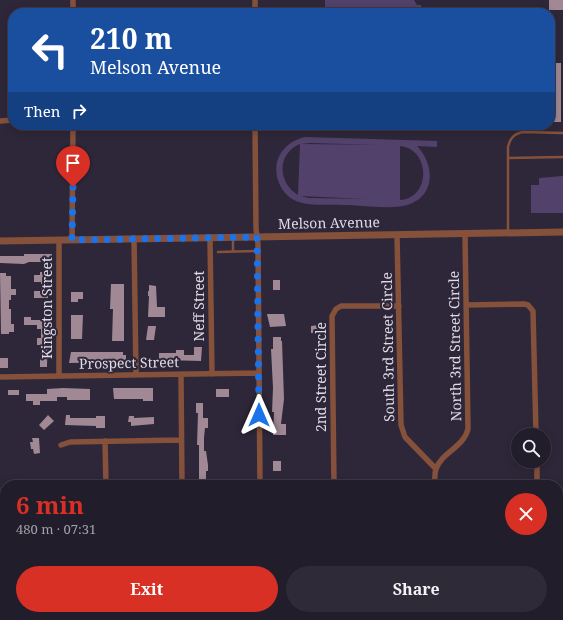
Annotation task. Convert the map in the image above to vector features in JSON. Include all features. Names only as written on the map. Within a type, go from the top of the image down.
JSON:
[{"type":"street","points":[[72,240],[73,130]]},
{"type":"street","points":[[255,130],[258,251],[260,480]]},
{"type":"street","name":"Melson Avenue","points":[[0,241],[563,232]]},
{"type":"street","name":"North 3rd Street Circle","points":[[436,469],[439,463],[467,434],[465,234]]},
{"type":"street","name":"South 3rd Street Circle","points":[[397,235],[402,431],[405,437],[436,469]]},
{"type":"street","points":[[134,238],[136,375]]},
{"type":"street","name":"Neff Street","points":[[210,238],[212,374]]},
{"type":"street","name":"Kingston Street","points":[[59,240],[59,376]]},
{"type":"street","points":[[466,305],[524,304],[528,305],[533,311],[536,428]]},
{"type":"street","name":"2nd Street Circle","points":[[334,480],[332,316],[336,309],[341,306],[399,306]]},
{"type":"street","name":"Prospect Street","points":[[0,377],[259,373]]},
{"type":"street","points":[[181,374],[182,480]]},
{"type":"street","points":[[61,445],[70,442],[181,440]]},
{"type":"street","points":[[105,441],[106,480]]},
{"type":"street","points":[[537,468],[537,480]]},
{"type":"street","points":[[435,480],[436,469]]},
{"type":"lane","points":[[508,233],[509,140],[517,133],[563,133]]},
{"type":"lane","points":[[508,158],[563,158]]},
{"type":"lane","points":[[232,238],[233,251]]},
{"type":"lane","points":[[218,252],[258,251]]},
{"type":"shaded area","points":[[325,0],[414,0],[417,5],[421,5],[421,8],[325,8]]},
{"type":"shaded area","points":[[305,137],[437,141],[437,147],[417,146],[427,162],[430,179],[428,187],[423,195],[416,201],[407,205],[375,207],[302,203],[288,196],[279,183],[276,167],[281,153],[291,143]],"holes":[[[310,143],[379,145],[301,144]],[[300,144],[298,195],[291,190],[286,183],[282,169],[287,154]],[[400,146],[410,149],[417,155],[422,164],[423,173],[422,183],[417,191],[410,197],[400,200]],[[300,196],[367,199],[309,198]]]},
{"type":"shaded area","points":[[563,176],[563,213],[531,213],[531,185],[539,185],[539,178]]},
{"type":"building","points":[[549,0],[563,0],[563,10],[549,8]]},
{"type":"building","points":[[555,63],[561,63],[561,122],[555,122]]},
{"type":"building","points":[[24,254],[52,254],[52,262],[29,262],[24,264],[0,263],[0,256],[24,256]]},
{"type":"building","points":[[40,272],[48,272],[48,298],[34,298],[34,291],[41,291],[41,282],[34,282],[34,275],[40,275]]},
{"type":"building","points":[[0,273],[6,273],[6,276],[11,276],[11,289],[16,289],[16,295],[11,295],[11,300],[9,300],[9,309],[11,309],[11,324],[14,324],[14,332],[9,332],[9,334],[1,334]]},
{"type":"building","points":[[273,280],[280,280],[280,290],[273,290]]},
{"type":"building","points":[[111,284],[124,284],[124,341],[112,341],[113,309],[110,309]]},
{"type":"building","points":[[149,285],[156,286],[157,307],[165,307],[165,317],[148,317]]},
{"type":"building","points":[[71,292],[83,292],[83,299],[78,299],[78,302],[71,302]]},
{"type":"building","points":[[267,314],[284,314],[286,326],[270,327]]},
{"type":"building","points":[[71,315],[83,315],[82,339],[71,339]]},
{"type":"building","points":[[24,317],[31,317],[31,320],[48,320],[47,367],[40,367],[40,345],[37,345],[37,338],[41,338],[41,329],[37,329],[37,325],[24,325]]},
{"type":"building","points":[[319,325],[319,333],[311,333],[311,326]]},
{"type":"building","points":[[148,326],[156,326],[154,340],[146,340]]},
{"type":"building","points":[[273,337],[281,337],[282,341],[284,399],[281,424],[286,424],[286,435],[273,435],[274,412],[272,412],[273,388],[271,349],[273,349]]},
{"type":"building","points":[[194,347],[202,347],[201,361],[164,360],[164,362],[159,362],[159,353],[176,353],[176,350],[184,350],[184,355],[194,355]]},
{"type":"building","points":[[71,352],[123,352],[123,355],[126,355],[126,362],[69,363]]},
{"type":"building","points":[[0,358],[8,358],[8,368],[0,368]]},
{"type":"building","points":[[113,388],[153,388],[153,401],[143,401],[143,399],[114,399]]},
{"type":"building","points":[[47,389],[90,389],[90,400],[67,400],[67,397],[57,397],[57,401],[40,401],[40,405],[33,405],[33,401],[26,401],[26,394],[47,394]]},
{"type":"building","points":[[216,389],[229,389],[229,397],[216,397]]},
{"type":"building","points":[[8,390],[19,390],[19,395],[8,395]]},
{"type":"building","points":[[196,403],[203,403],[203,418],[208,418],[208,428],[205,428],[204,438],[204,451],[206,451],[208,465],[206,480],[199,480],[199,445],[197,445],[198,413],[196,413]]},
{"type":"building","points":[[48,415],[54,421],[44,430],[39,425]]},
{"type":"building","points":[[66,415],[70,415],[70,418],[96,418],[96,416],[105,416],[105,428],[96,428],[96,426],[65,425]]},
{"type":"building","points":[[129,416],[134,416],[134,418],[154,417],[154,424],[131,426],[131,422],[128,422]]},
{"type":"building","points":[[32,438],[39,438],[40,453],[34,454],[33,449],[31,449],[30,442],[33,442]]},
{"type":"building","points":[[273,461],[281,461],[281,471],[273,471]]},
{"type":"route","points":[[73,187],[72,240],[257,237],[259,415]]}]
